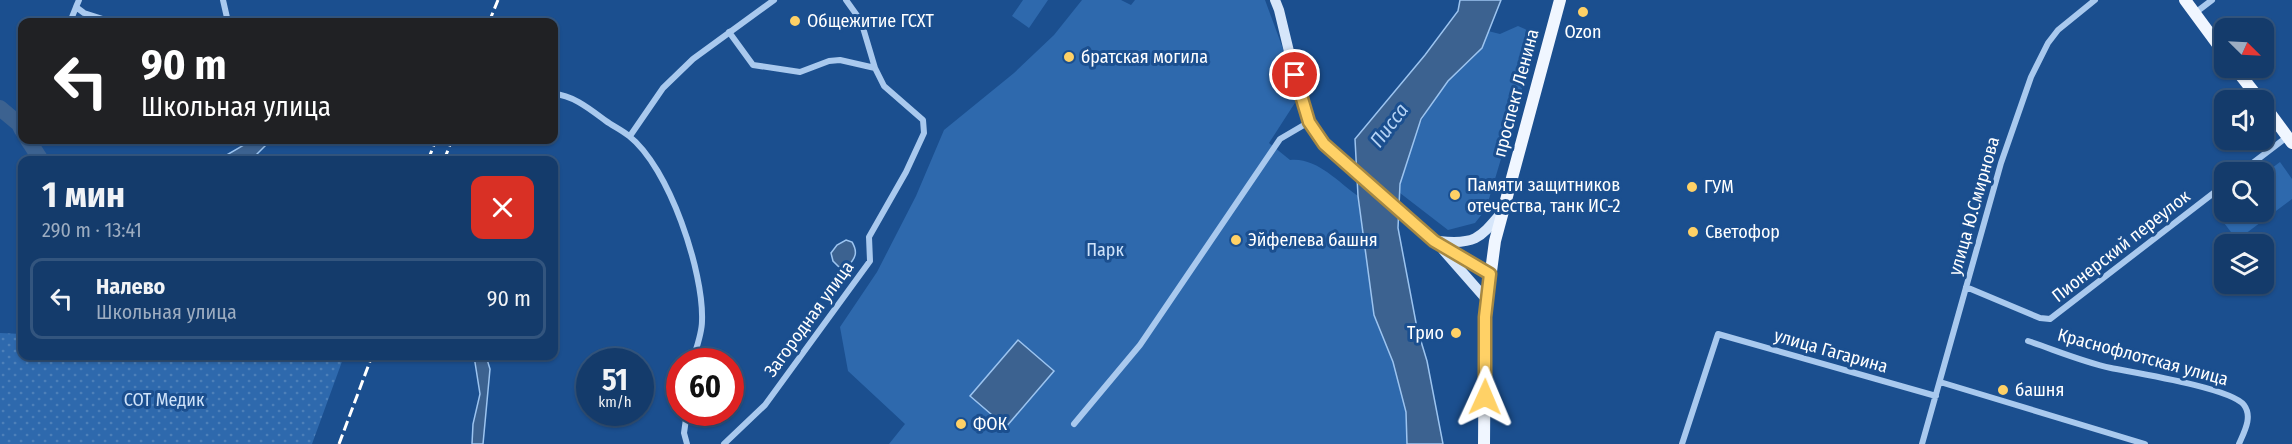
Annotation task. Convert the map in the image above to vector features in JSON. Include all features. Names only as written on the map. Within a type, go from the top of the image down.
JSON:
[{"type":"main road","points":[[1275,0],[1300,97],[1309,122],[1324,144],[1434,241],[1486,299]]},
{"type":"main road","name":"проспект Ленина","points":[[1484,444],[1486,299],[1495,241],[1560,0]]},
{"type":"main road","points":[[2185,0],[2214,39]]},
{"type":"main road","points":[[2243,78],[2252,90]]},
{"type":"main road","points":[[2274,118],[2290,140]]},
{"type":"main road","points":[[1434,241],[1459,244],[1471,241],[1484,233],[1503,210]]},
{"type":"main road","points":[[1434,241],[1490,274]]},
{"type":"street","points":[[223,0],[227,18]]},
{"type":"street","points":[[630,136],[663,88],[693,58],[774,0]]},
{"type":"street","points":[[729,32],[753,65],[800,72],[822,63],[840,60],[875,68],[861,21],[846,0]]},
{"type":"street","name":"улица Ю.Смирнова","points":[[1922,444],[2005,153],[2039,59],[2058,30],[2095,0]]},
{"type":"street","points":[[2195,13],[2212,0]]},
{"type":"street","points":[[77,3],[84,14],[98,18]]},
{"type":"street","points":[[71,18],[77,3]]},
{"type":"street","name":"Загородная улица","points":[[724,444],[765,405],[870,261],[869,237],[906,172],[924,133],[923,120],[884,86],[875,68]]},
{"type":"street","points":[[558,94],[586,107],[630,136],[653,163],[680,218],[699,278],[702,322],[696,348]]},
{"type":"street","points":[[1074,424],[1140,345],[1280,139],[1309,122]]},
{"type":"street","points":[[2256,162],[2290,140]]},
{"type":"street","name":"Пионерский переулок","points":[[1966,287],[2040,318],[2050,319],[2214,193]]},
{"type":"street","name":"улица Гагарина","points":[[1682,444],[1718,334],[1936,396]]},
{"type":"street","name":"Краснофлотская улица","points":[[2028,341],[2110,368],[2230,395],[2246,407],[2248,416],[2239,444]]},
{"type":"street","points":[[1940,382],[2145,444]]},
{"type":"street","points":[[685,426],[684,434],[687,444]]},
{"type":"green space","points":[[1023,0],[1048,0],[1029,28],[1012,16]]},
{"type":"green space","name":"Парк","points":[[1082,0],[1121,0],[1131,5],[1135,0],[1265,0],[1300,95],[1269,143],[1290,160],[1309,162],[1317,166],[1358,196],[1374,315],[1393,362],[1406,412],[1407,444],[889,444],[905,424],[848,371],[840,327],[877,272],[916,196],[944,130],[1014,73],[1054,35]]},
{"type":"green space","points":[[1518,26],[1538,35],[1486,209],[1475,223],[1448,230],[1400,193],[1401,178],[1409,148],[1415,133],[1439,93],[1448,81],[1478,53],[1488,31],[1500,34]]},
{"type":"green space","points":[[2280,162],[2292,179],[2292,199],[2274,212],[2274,166]]},
{"type":"green space","points":[[2223,222],[2261,222],[2245,234],[2232,234]]},
{"type":"green space","name":"СОТ Медик","points":[[0,333],[18,334],[18,360],[343,360],[312,444],[0,444]]},
{"type":"water","name":"Писса","points":[[1460,0],[1501,0],[1482,48],[1448,81],[1421,119],[1400,184],[1398,228],[1443,444],[1407,444],[1406,412],[1393,362],[1374,315],[1358,196],[1355,139],[1425,55],[1458,11]]},
{"type":"water","points":[[267,144],[255,156],[225,156],[244,145]]},
{"type":"water","points":[[846,240],[852,242],[855,255],[847,267],[839,267],[833,261],[831,253],[837,245]]},
{"type":"water","points":[[1018,340],[1054,371],[1006,427],[970,396]]},
{"type":"water","points":[[475,360],[487,360],[490,369],[483,444],[472,444],[473,424],[480,394]]},
{"type":"waterway","points":[[0,108],[18,123]]},
{"type":"waterway","points":[[31,144],[38,156]]},
{"type":"railway","points":[[491,18],[498,0]]},
{"type":"railway","points":[[430,156],[434,144]]},
{"type":"railway","points":[[446,156],[450,144]]},
{"type":"railway","points":[[339,444],[370,360]]},
{"type":"place","name":"Ozon","points":[[1583,12]]},
{"type":"place","name":"Общежитие ГСХТ","points":[[795,21]]},
{"type":"place","name":"братская могила","points":[[1069,57]]},
{"type":"place","name":"ГУМ","points":[[1692,187]]},
{"type":"place","name":"Памяти защитников отечества, танк ИС-2","points":[[1455,195]]},
{"type":"place","name":"Светофор","points":[[1693,232]]},
{"type":"place","name":"Эйфелева башня","points":[[1236,240]]},
{"type":"place","name":"Трио","points":[[1456,333]]},
{"type":"place","name":"башня","points":[[2003,390]]},
{"type":"place","name":"ФОК","points":[[961,424]]},
{"type":"route","points":[[1295,75],[1309,122],[1324,144],[1434,241],[1490,274],[1485,317],[1485,397]]}]
